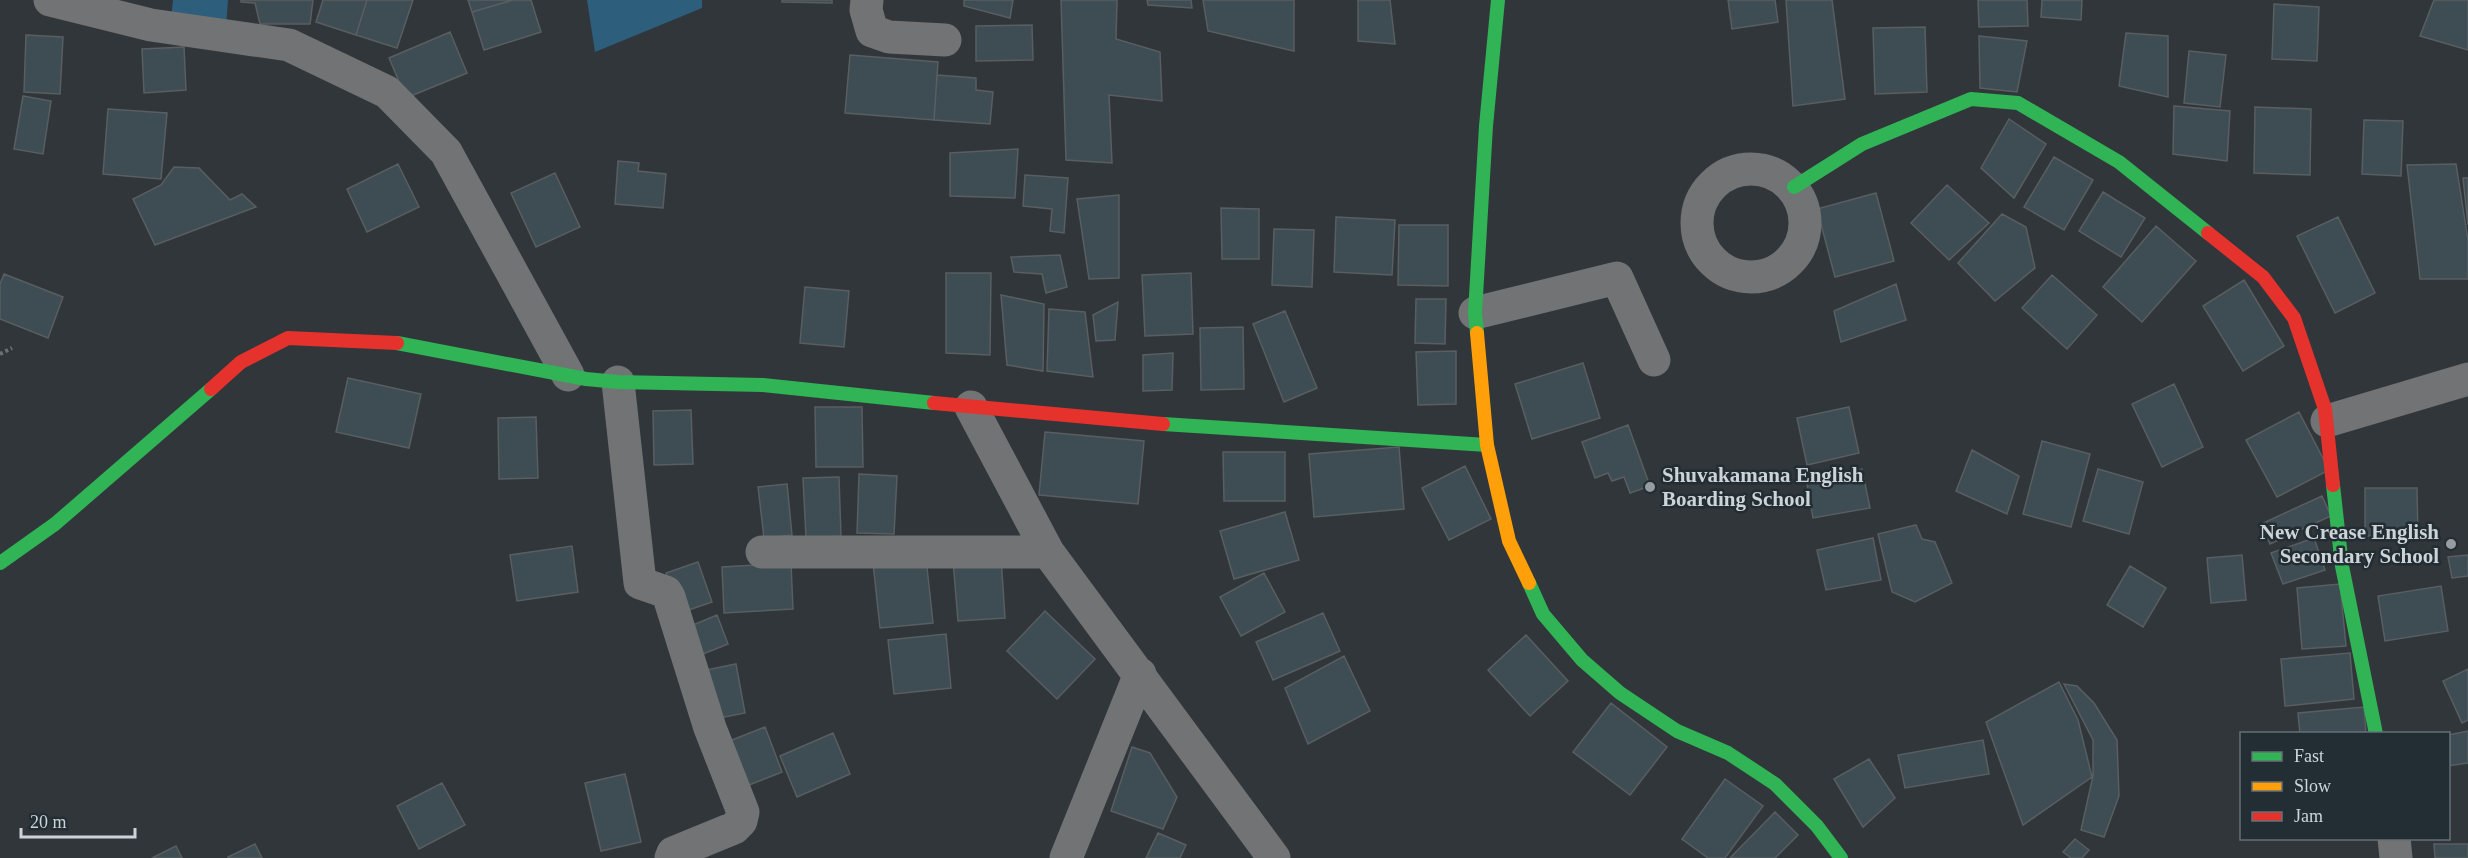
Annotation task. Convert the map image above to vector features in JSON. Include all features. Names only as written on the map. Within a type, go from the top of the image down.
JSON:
[{"type":"street","points":[[51,0],[151,25],[289,45],[387,92],[446,152],[568,375]]},
{"type":"street","points":[[867,0],[866,10],[872,31],[889,37],[945,40]]},
{"type":"street","points":[[1498,0],[1486,126],[1475,314],[1487,445],[1509,541],[1543,614],[1582,660],[1620,693],[1677,731],[1728,753],[1775,784],[1816,826],[1841,858]]},
{"type":"street","points":[[1794,187],[1862,144],[1971,99],[2018,103],[2119,162],[2263,277],[2294,318],[2325,409],[2342,566],[2376,732]]},
{"type":"street","points":[[1475,314],[1617,278],[1654,360]]},
{"type":"street","points":[[0,563],[55,524],[241,362],[288,338],[390,342],[586,379],[618,382],[763,385],[971,407],[1237,430],[1487,445]]},
{"type":"street","points":[[2327,421],[2468,379]]},
{"type":"street","points":[[618,382],[640,583],[666,592],[669,597],[710,728],[742,812],[741,821],[734,828],[673,853],[671,858]]},
{"type":"street","points":[[971,407],[1048,552],[1274,858]]},
{"type":"street","points":[[762,552],[1048,552]]},
{"type":"street","points":[[1066,858],[1140,674]]},
{"type":"street","points":[[2394,840],[2396,858]]},
{"type":"path","points":[[0,354],[12,348]]},
{"type":"shaded area","points":[[173,0],[228,0],[226,28],[170,29]]},
{"type":"shaded area","points":[[587,0],[702,0],[702,8],[595,52]]},
{"type":"building","points":[[241,0],[313,0],[310,24],[260,24],[255,3],[241,2]]},
{"type":"building","points":[[323,0],[367,0],[356,35],[316,22]]},
{"type":"building","points":[[367,0],[413,0],[397,48],[356,35]]},
{"type":"building","points":[[468,0],[513,0],[472,12]]},
{"type":"building","points":[[513,0],[531,0],[541,32],[484,50],[472,12]]},
{"type":"building","points":[[782,0],[832,0],[832,3],[782,2]]},
{"type":"building","points":[[964,0],[1013,0],[1010,18],[964,6]]},
{"type":"building","points":[[1061,0],[1117,0],[1116,39],[1160,52],[1162,101],[1109,95],[1112,163],[1066,160]]},
{"type":"building","points":[[1147,0],[1191,0],[1192,8],[1148,5]]},
{"type":"building","points":[[1203,0],[1294,0],[1294,51],[1208,31]]},
{"type":"building","points":[[1358,0],[1390,0],[1395,44],[1358,41]]},
{"type":"building","points":[[1728,0],[1775,0],[1778,22],[1732,29]]},
{"type":"building","points":[[1786,0],[1832,0],[1845,99],[1793,106]]},
{"type":"building","points":[[1978,0],[2027,0],[2028,26],[1979,27]]},
{"type":"building","points":[[2042,0],[2082,0],[2081,20],[2041,17]]},
{"type":"building","points":[[2434,0],[2468,0],[2468,50],[2420,36]]},
{"type":"building","points":[[2274,4],[2319,7],[2317,61],[2272,59]]},
{"type":"building","points":[[1032,25],[1033,60],[976,61],[976,26]]},
{"type":"building","points":[[1925,27],[1927,92],[1875,94],[1873,28]]},
{"type":"building","points":[[450,32],[467,73],[406,98],[389,58]]},
{"type":"building","points":[[2126,33],[2168,36],[2168,97],[2119,86]]},
{"type":"building","points":[[26,35],[63,37],[60,94],[24,92]]},
{"type":"building","points":[[1979,36],[2027,41],[2017,92],[1980,88]]},
{"type":"building","points":[[184,47],[186,90],[144,93],[142,49]]},
{"type":"building","points":[[2189,51],[2226,55],[2220,107],[2184,103]]},
{"type":"building","points":[[850,55],[938,62],[934,120],[845,113]]},
{"type":"building","points":[[937,75],[976,78],[976,90],[993,92],[990,124],[934,120]]},
{"type":"building","points":[[23,96],[51,101],[43,154],[14,149]]},
{"type":"building","points":[[2174,106],[2230,111],[2227,161],[2173,154]]},
{"type":"building","points":[[2255,107],[2311,109],[2310,175],[2254,173]]},
{"type":"building","points":[[108,109],[167,113],[161,179],[103,174]]},
{"type":"building","points":[[2009,119],[2046,144],[2014,198],[1981,168]]},
{"type":"building","points":[[2364,120],[2403,121],[2401,176],[2362,174]]},
{"type":"building","points":[[1018,149],[1015,198],[950,196],[950,153]]},
{"type":"building","points":[[2054,157],[2093,180],[2064,230],[2024,207]]},
{"type":"building","points":[[618,161],[639,163],[638,171],[666,174],[663,208],[615,204]]},
{"type":"building","points":[[398,164],[419,207],[367,232],[347,189]]},
{"type":"building","points":[[2456,164],[2468,240],[2468,279],[2420,279],[2407,165]]},
{"type":"building","points":[[174,167],[199,168],[230,200],[242,194],[256,207],[155,245],[133,199],[161,185]]},
{"type":"building","points":[[555,173],[580,227],[536,247],[511,193]]},
{"type":"building","points":[[1025,175],[1068,178],[1064,233],[1050,231],[1052,209],[1023,206]]},
{"type":"building","points":[[2463,178],[2468,178],[2468,225]]},
{"type":"building","points":[[1947,185],[1989,223],[1949,260],[1911,223]]},
{"type":"building","points":[[2103,192],[2145,218],[2121,257],[2079,231]]},
{"type":"building","points":[[1876,193],[1894,261],[1835,277],[1817,209]]},
{"type":"building","points":[[1119,195],[1119,278],[1089,279],[1077,199]]},
{"type":"building","points":[[1221,208],[1259,209],[1259,259],[1222,259]]},
{"type":"building","points":[[2002,214],[2026,227],[2035,268],[1995,301],[1958,263]]},
{"type":"building","points":[[1336,217],[1395,220],[1392,275],[1334,272]]},
{"type":"building","points":[[2338,217],[2375,293],[2335,313],[2297,236]]},
{"type":"building","points":[[1399,225],[1448,225],[1448,286],[1398,285]]},
{"type":"building","points":[[2156,226],[2196,261],[2142,322],[2103,287]]},
{"type":"building","points":[[1274,229],[1314,230],[1312,287],[1272,285]]},
{"type":"building","points":[[1060,255],[1067,287],[1046,293],[1042,274],[1014,272],[1011,257]]},
{"type":"building","points":[[946,273],[991,273],[990,355],[946,353]]},
{"type":"building","points":[[1191,273],[1193,334],[1145,336],[1142,275]]},
{"type":"building","points":[[4,274],[63,297],[48,338],[0,319],[0,284]]},
{"type":"building","points":[[2052,275],[2097,315],[2067,349],[2022,308]]},
{"type":"building","points":[[2244,280],[2284,346],[2243,371],[2203,306]]},
{"type":"building","points":[[1896,284],[1906,320],[1841,342],[1834,311]]},
{"type":"building","points":[[805,287],[849,291],[844,347],[800,343]]},
{"type":"building","points":[[1001,295],[1044,304],[1043,371],[1007,365]]},
{"type":"building","points":[[1416,299],[1446,299],[1445,344],[1415,343]]},
{"type":"building","points":[[1118,302],[1115,340],[1096,341],[1093,315]]},
{"type":"building","points":[[1049,309],[1085,312],[1093,377],[1047,371]]},
{"type":"building","points":[[1285,311],[1317,388],[1284,402],[1253,324]]},
{"type":"building","points":[[1243,327],[1244,389],[1201,390],[1200,328]]},
{"type":"building","points":[[1456,351],[1456,404],[1418,405],[1416,352]]},
{"type":"building","points":[[1173,353],[1172,390],[1143,391],[1143,355]]},
{"type":"building","points":[[1583,363],[1600,418],[1532,439],[1515,384]]},
{"type":"building","points":[[348,378],[421,394],[409,448],[336,432]]},
{"type":"building","points":[[2174,384],[2203,447],[2162,467],[2132,404]]},
{"type":"building","points":[[815,407],[862,407],[863,467],[816,467]]},
{"type":"building","points":[[1849,407],[1859,453],[1807,465],[1797,418]]},
{"type":"building","points":[[691,410],[693,464],[654,465],[653,411]]},
{"type":"building","points":[[2299,412],[2329,470],[2277,497],[2246,440]]},
{"type":"building","points":[[536,417],[538,478],[499,479],[498,418]]},
{"type":"building","points":[[1628,425],[1650,486],[1630,493],[1624,477],[1612,481],[1608,473],[1595,478],[1582,442]]},
{"type":"building","points":[[1045,432],[1144,441],[1138,504],[1039,495]]},
{"type":"building","points":[[2042,441],[2090,454],[2071,527],[2023,514]]},
{"type":"building","points":[[1399,447],[1404,509],[1314,517],[1309,454]]},
{"type":"building","points":[[1972,450],[2019,476],[2007,514],[1956,491]]},
{"type":"building","points":[[1223,452],[1285,452],[1285,501],[1224,501]]},
{"type":"building","points":[[1465,466],[1491,519],[1449,540],[1422,488]]},
{"type":"building","points":[[1862,469],[1870,508],[1813,518],[1806,478]]},
{"type":"building","points":[[2098,469],[2143,482],[2129,534],[2083,521]]},
{"type":"building","points":[[859,474],[897,476],[894,534],[857,533]]},
{"type":"building","points":[[839,477],[841,536],[806,538],[803,478]]},
{"type":"building","points":[[787,484],[792,535],[764,538],[758,487]]},
{"type":"building","points":[[2365,488],[2417,488],[2418,536],[2365,536]]},
{"type":"building","points":[[2322,496],[2331,516],[2270,544],[2261,524]]},
{"type":"building","points":[[1285,512],[1299,560],[1234,579],[1220,531]]},
{"type":"building","points":[[1916,525],[1922,539],[1935,542],[1952,583],[1915,602],[1892,592],[1878,534]]},
{"type":"building","points":[[1873,538],[1881,580],[1826,590],[1817,550]]},
{"type":"building","points":[[2314,538],[2325,570],[2283,584],[2271,553]]},
{"type":"building","points":[[572,546],[578,592],[517,601],[510,555]]},
{"type":"building","points":[[2242,555],[2246,600],[2211,603],[2207,558]]},
{"type":"building","points":[[2468,555],[2468,576],[2452,578],[2448,557]]},
{"type":"building","points":[[1001,557],[1005,618],[958,621],[953,560]]},
{"type":"building","points":[[926,558],[933,623],[880,628],[873,563]]},
{"type":"building","points":[[698,562],[712,602],[680,613],[666,573]]},
{"type":"building","points":[[791,563],[793,609],[724,613],[722,567]]},
{"type":"building","points":[[2130,566],[2166,588],[2143,627],[2107,605]]},
{"type":"building","points":[[1264,573],[1285,612],[1241,636],[1220,597]]},
{"type":"building","points":[[2340,584],[2346,646],[2302,649],[2297,588]]},
{"type":"building","points":[[2441,586],[2448,631],[2385,641],[2378,596]]},
{"type":"building","points":[[1045,611],[1095,659],[1057,699],[1007,651]]},
{"type":"building","points":[[1323,613],[1340,651],[1273,680],[1256,642]]},
{"type":"building","points":[[717,615],[728,644],[693,658],[681,630]]},
{"type":"building","points":[[946,634],[951,688],[894,694],[888,640]]},
{"type":"building","points":[[1526,635],[1568,681],[1530,716],[1488,670]]},
{"type":"building","points":[[2350,653],[2354,699],[2285,706],[2281,659]]},
{"type":"building","points":[[1344,656],[1370,711],[1308,744],[1285,688]]},
{"type":"building","points":[[736,664],[745,713],[709,720],[701,671]]},
{"type":"building","points":[[2468,669],[2468,720],[2462,723],[2443,681]]},
{"type":"building","points":[[2059,682],[2078,720],[2092,777],[2023,825],[1986,722]]},
{"type":"building","points":[[2064,684],[2077,686],[2094,703],[2117,740],[2119,796],[2104,837],[2081,830],[2093,776],[2093,740]]},
{"type":"building","points":[[1611,703],[1667,747],[1630,795],[1573,752]]},
{"type":"building","points":[[2364,707],[2366,732],[2300,732],[2298,713]]},
{"type":"building","points":[[765,727],[782,772],[739,789],[722,744]]},
{"type":"building","points":[[2468,731],[2468,763],[2450,766],[2450,735]]},
{"type":"building","points":[[833,733],[850,774],[797,797],[780,756]]},
{"type":"building","points":[[1983,740],[1989,774],[1905,788],[1898,755]]},
{"type":"building","points":[[1132,747],[1150,753],[1177,797],[1163,829],[1111,811]]},
{"type":"building","points":[[1869,759],[1895,798],[1863,827],[1834,779]]},
{"type":"building","points":[[625,774],[641,842],[601,851],[585,783]]},
{"type":"building","points":[[1725,779],[1763,806],[1725,858],[1708,858],[1682,839]]},
{"type":"building","points":[[442,783],[465,825],[419,849],[397,806]]},
{"type":"building","points":[[1775,812],[1798,835],[1775,858],[1730,858]]},
{"type":"building","points":[[1158,833],[1186,845],[1180,858],[1146,858]]},
{"type":"building","points":[[2075,839],[2089,850],[2082,858],[2071,858],[2063,852]]},
{"type":"building","points":[[255,844],[262,858],[228,858],[228,857]]},
{"type":"building","points":[[2434,844],[2468,844],[2468,858],[2435,858]]},
{"type":"building","points":[[176,846],[182,858],[152,858]]},
{"type":"traffic: fast","points":[[1477,333],[1475,313],[1486,126],[1498,0]]},
{"type":"traffic: fast","points":[[1794,187],[1862,144],[1971,99],[2018,103],[2119,162],[2208,233]]},
{"type":"traffic: fast","points":[[397,343],[586,379],[618,382],[763,385],[934,403]]},
{"type":"traffic: fast","points":[[0,563],[55,524],[211,389]]},
{"type":"traffic: fast","points":[[1163,424],[1487,445]]},
{"type":"traffic: fast","points":[[2333,485],[2342,566],[2376,732]]},
{"type":"traffic: fast","points":[[1529,583],[1543,614],[1582,660],[1620,693],[1677,731],[1728,753],[1775,784],[1817,826],[1841,858]]},
{"type":"traffic: slow","points":[[1477,333],[1487,445],[1509,541],[1529,583]]},
{"type":"traffic: jam","points":[[2208,233],[2263,277],[2294,318],[2325,409],[2333,485]]},
{"type":"traffic: jam","points":[[211,389],[241,362],[288,338],[397,343]]},
{"type":"traffic: jam","points":[[934,403],[1163,424]]},
{"type":"place","name":"Shuvakamana English Boarding School","points":[[1650,487]]},
{"type":"place","name":"New Crease English Secondary School","points":[[2451,544]]}]
